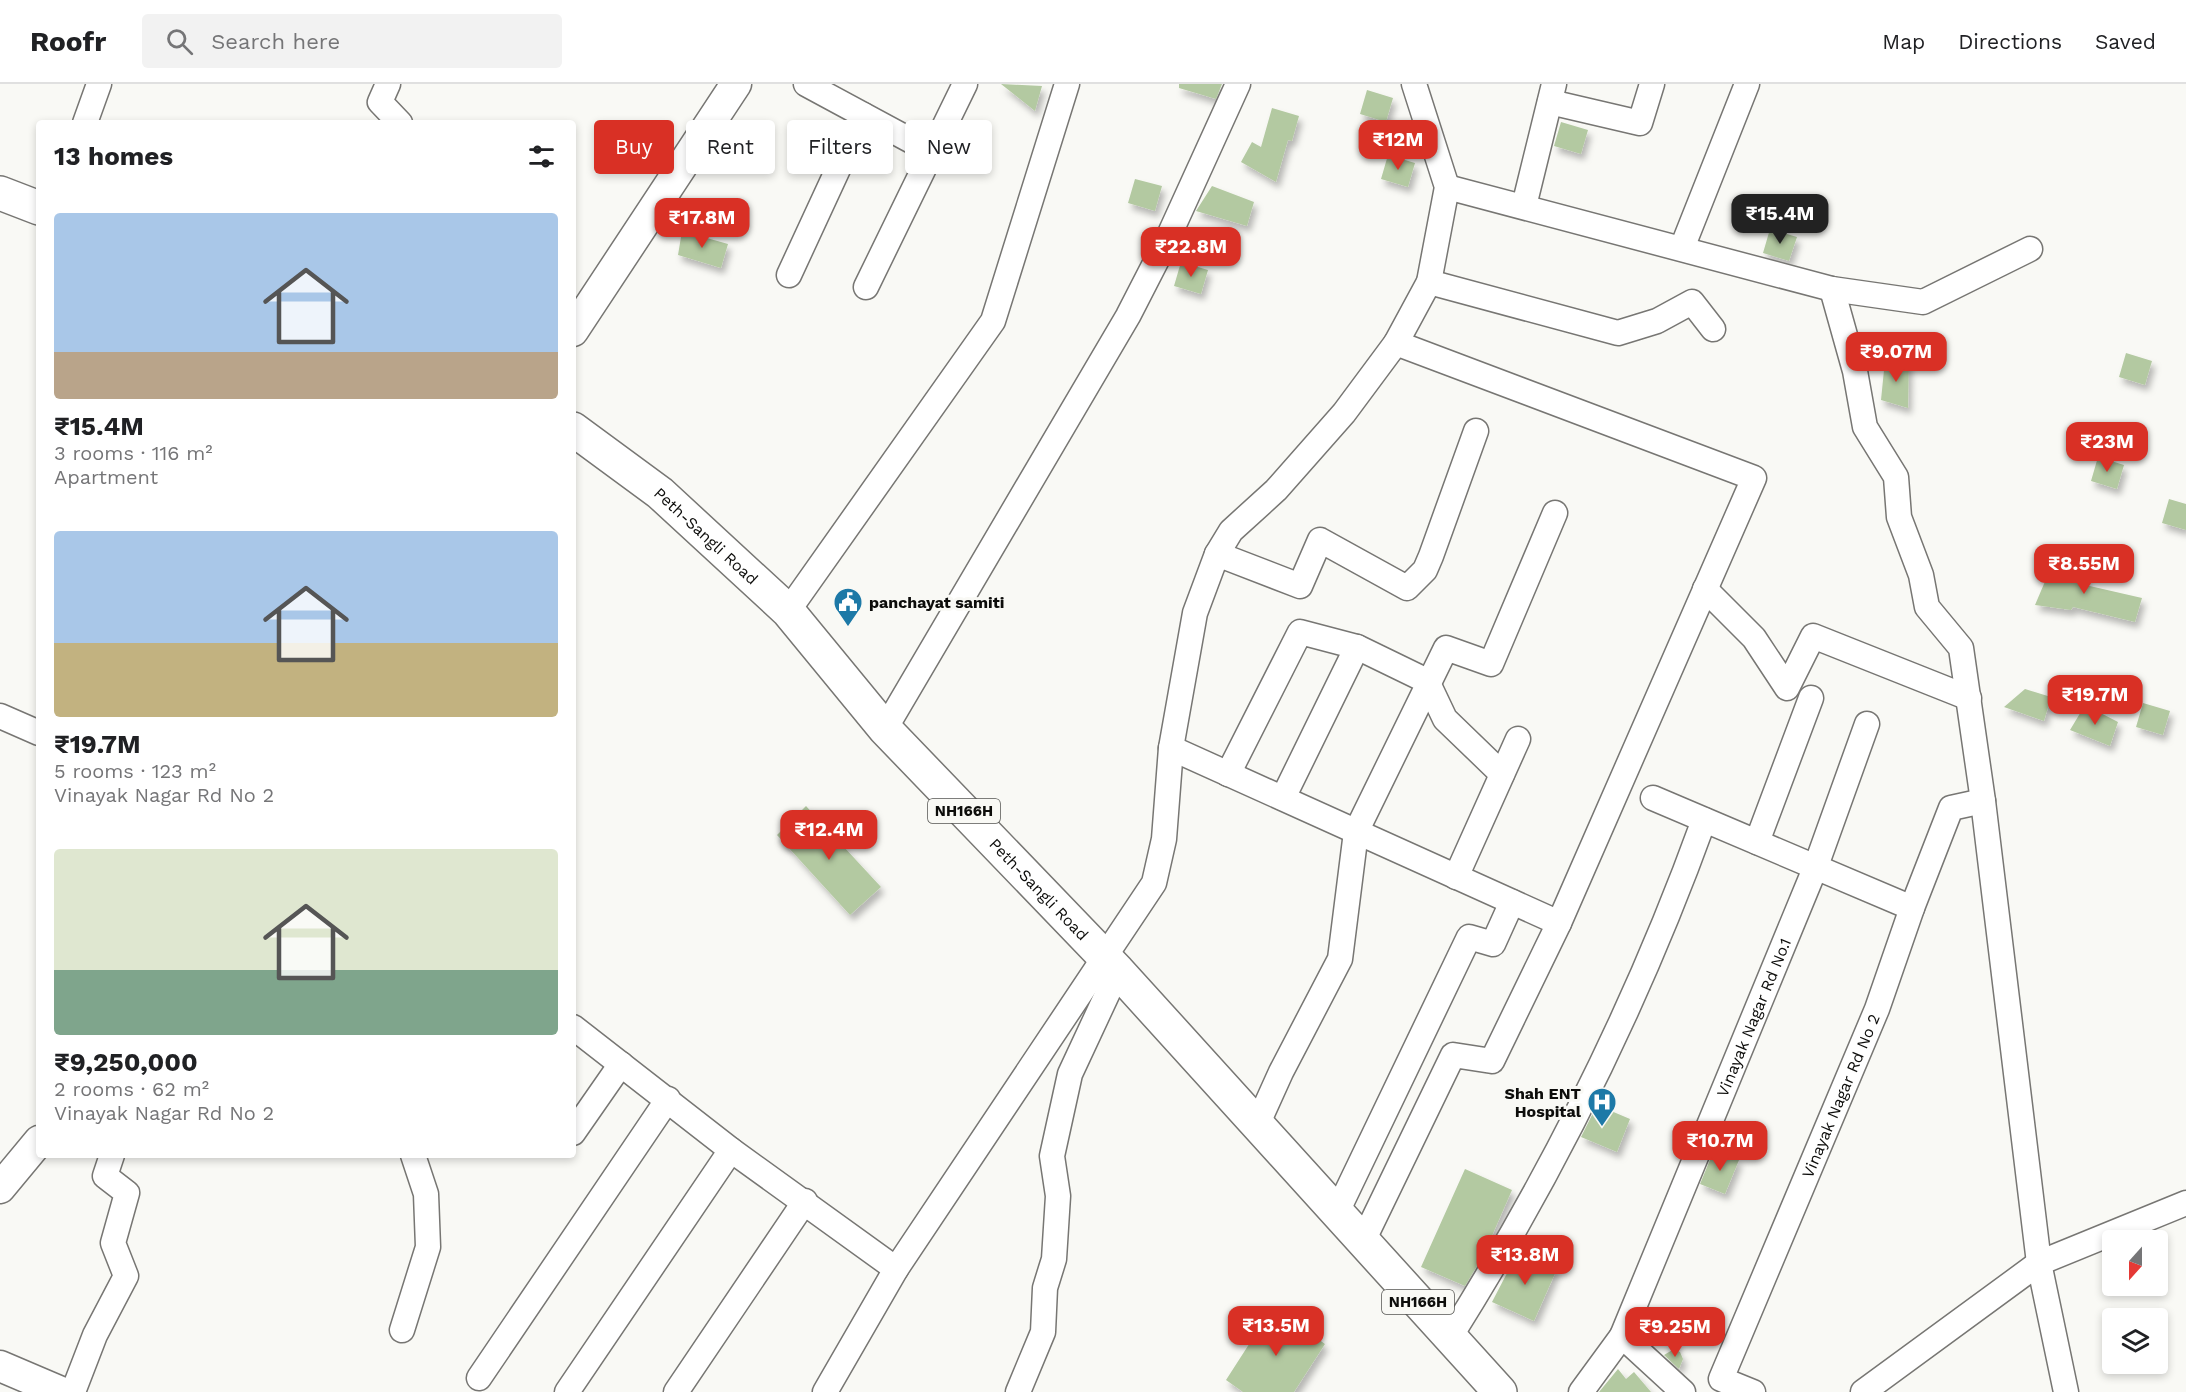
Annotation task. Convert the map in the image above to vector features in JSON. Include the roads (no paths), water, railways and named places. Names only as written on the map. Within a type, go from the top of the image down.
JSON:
[{"type":"highway","points":[[0,193],[36,207]]},
{"type":"highway","name":"Peth-Sangli Road","points":[[576,431],[660,493],[788,611],[885,729],[1111,964],[1337,1212]]},
{"type":"highway","name":"NH166H","points":[[1337,1212],[1500,1392]]},
{"type":"main road","points":[[576,326],[728,96]]},
{"type":"main road","points":[[0,1188],[36,1145]]},
{"type":"main road","points":[[0,1366],[61,1392]]},
{"type":"street","points":[[86,120],[99,84]]},
{"type":"street","points":[[388,84],[380,102],[397,120]]},
{"type":"street","points":[[806,84],[905,138]]},
{"type":"street","points":[[948,120],[965,84]]},
{"type":"street","points":[[788,611],[993,321],[1067,84]]},
{"type":"street","points":[[885,729],[1128,316],[1167,240],[1239,84]]},
{"type":"street","points":[[825,1392],[896,1269],[1111,964],[1154,883],[1164,839],[1172,748],[1195,613],[1217,554],[1231,531],[1276,490],[1344,412],[1396,343],[1429,282],[1447,187],[1414,84]]},
{"type":"street","points":[[1524,206],[1552,93],[1640,123],[1652,84]]},
{"type":"street","points":[[1682,248],[1747,84]]},
{"type":"street","points":[[789,275],[863,115]]},
{"type":"street","points":[[866,287],[921,174]]},
{"type":"street","points":[[1447,187],[1832,289],[1923,302],[2030,249]]},
{"type":"street","points":[[1429,282],[1618,333],[1657,321],[1692,302],[1713,329]]},
{"type":"street","points":[[1832,289],[1855,371],[1865,427],[1896,477],[1899,518],[1921,575],[1927,607],[1961,648],[1983,801],[2039,1263],[2066,1392]]},
{"type":"street","points":[[1363,1241],[1453,1055],[1492,1061],[1559,923],[1754,478],[1396,343]]},
{"type":"street","points":[[1217,554],[1300,586],[1320,540],[1407,588],[1425,570],[1476,431]]},
{"type":"street","points":[[1258,1123],[1340,958],[1356,832],[1427,681],[1446,648],[1491,664],[1555,513]]},
{"type":"street","points":[[1705,589],[1754,638],[1787,688],[1813,636],[1969,698]]},
{"type":"street","points":[[1228,774],[1300,632],[1357,647],[1427,681],[1445,719],[1502,774]]},
{"type":"street","points":[[1283,798],[1357,647]]},
{"type":"street","points":[[1757,842],[1811,698]]},
{"type":"street","points":[[0,716],[36,732]]},
{"type":"street","name":"Vinayak Nagar Rd No.1","points":[[1581,1392],[1622,1336],[1816,866],[1867,724]]},
{"type":"street","points":[[1456,876],[1518,739]]},
{"type":"street","points":[[1172,748],[1559,923]]},
{"type":"street","points":[[1653,798],[1912,908]]},
{"type":"street","name":"Vinayak Nagar Rd No 2","points":[[1753,1392],[1721,1379],[1877,1009],[1912,908],[1951,808],[1983,801]]},
{"type":"street","points":[[1450,1337],[1512,1236],[1599,1069],[1679,891],[1704,820]]},
{"type":"street","points":[[1337,1212],[1469,937],[1493,944],[1512,902]]},
{"type":"street","points":[[1018,1392],[1043,1332],[1045,1288],[1054,1259],[1057,1207],[1052,1156],[1070,1074],[1111,964]]},
{"type":"street","points":[[576,1029],[731,1150],[805,1201],[896,1269]]},
{"type":"street","points":[[576,1129],[621,1064]]},
{"type":"street","points":[[479,1378],[668,1099]]},
{"type":"street","points":[[567,1392],[731,1150]]},
{"type":"street","points":[[61,1392],[126,1276],[113,1243],[127,1193],[105,1176],[111,1158]]},
{"type":"street","points":[[402,1330],[428,1247],[426,1194],[414,1158]]},
{"type":"street","points":[[676,1392],[805,1201]]},
{"type":"street","points":[[1863,1392],[2039,1263],[2186,1203]]},
{"type":"street","points":[[1622,1336],[1683,1392]]},
{"type":"place","name":"panchayat samiti","points":[[848,628]]},
{"type":"place","name":"Shah ENT Hospital","points":[[1602,1128]]}]
